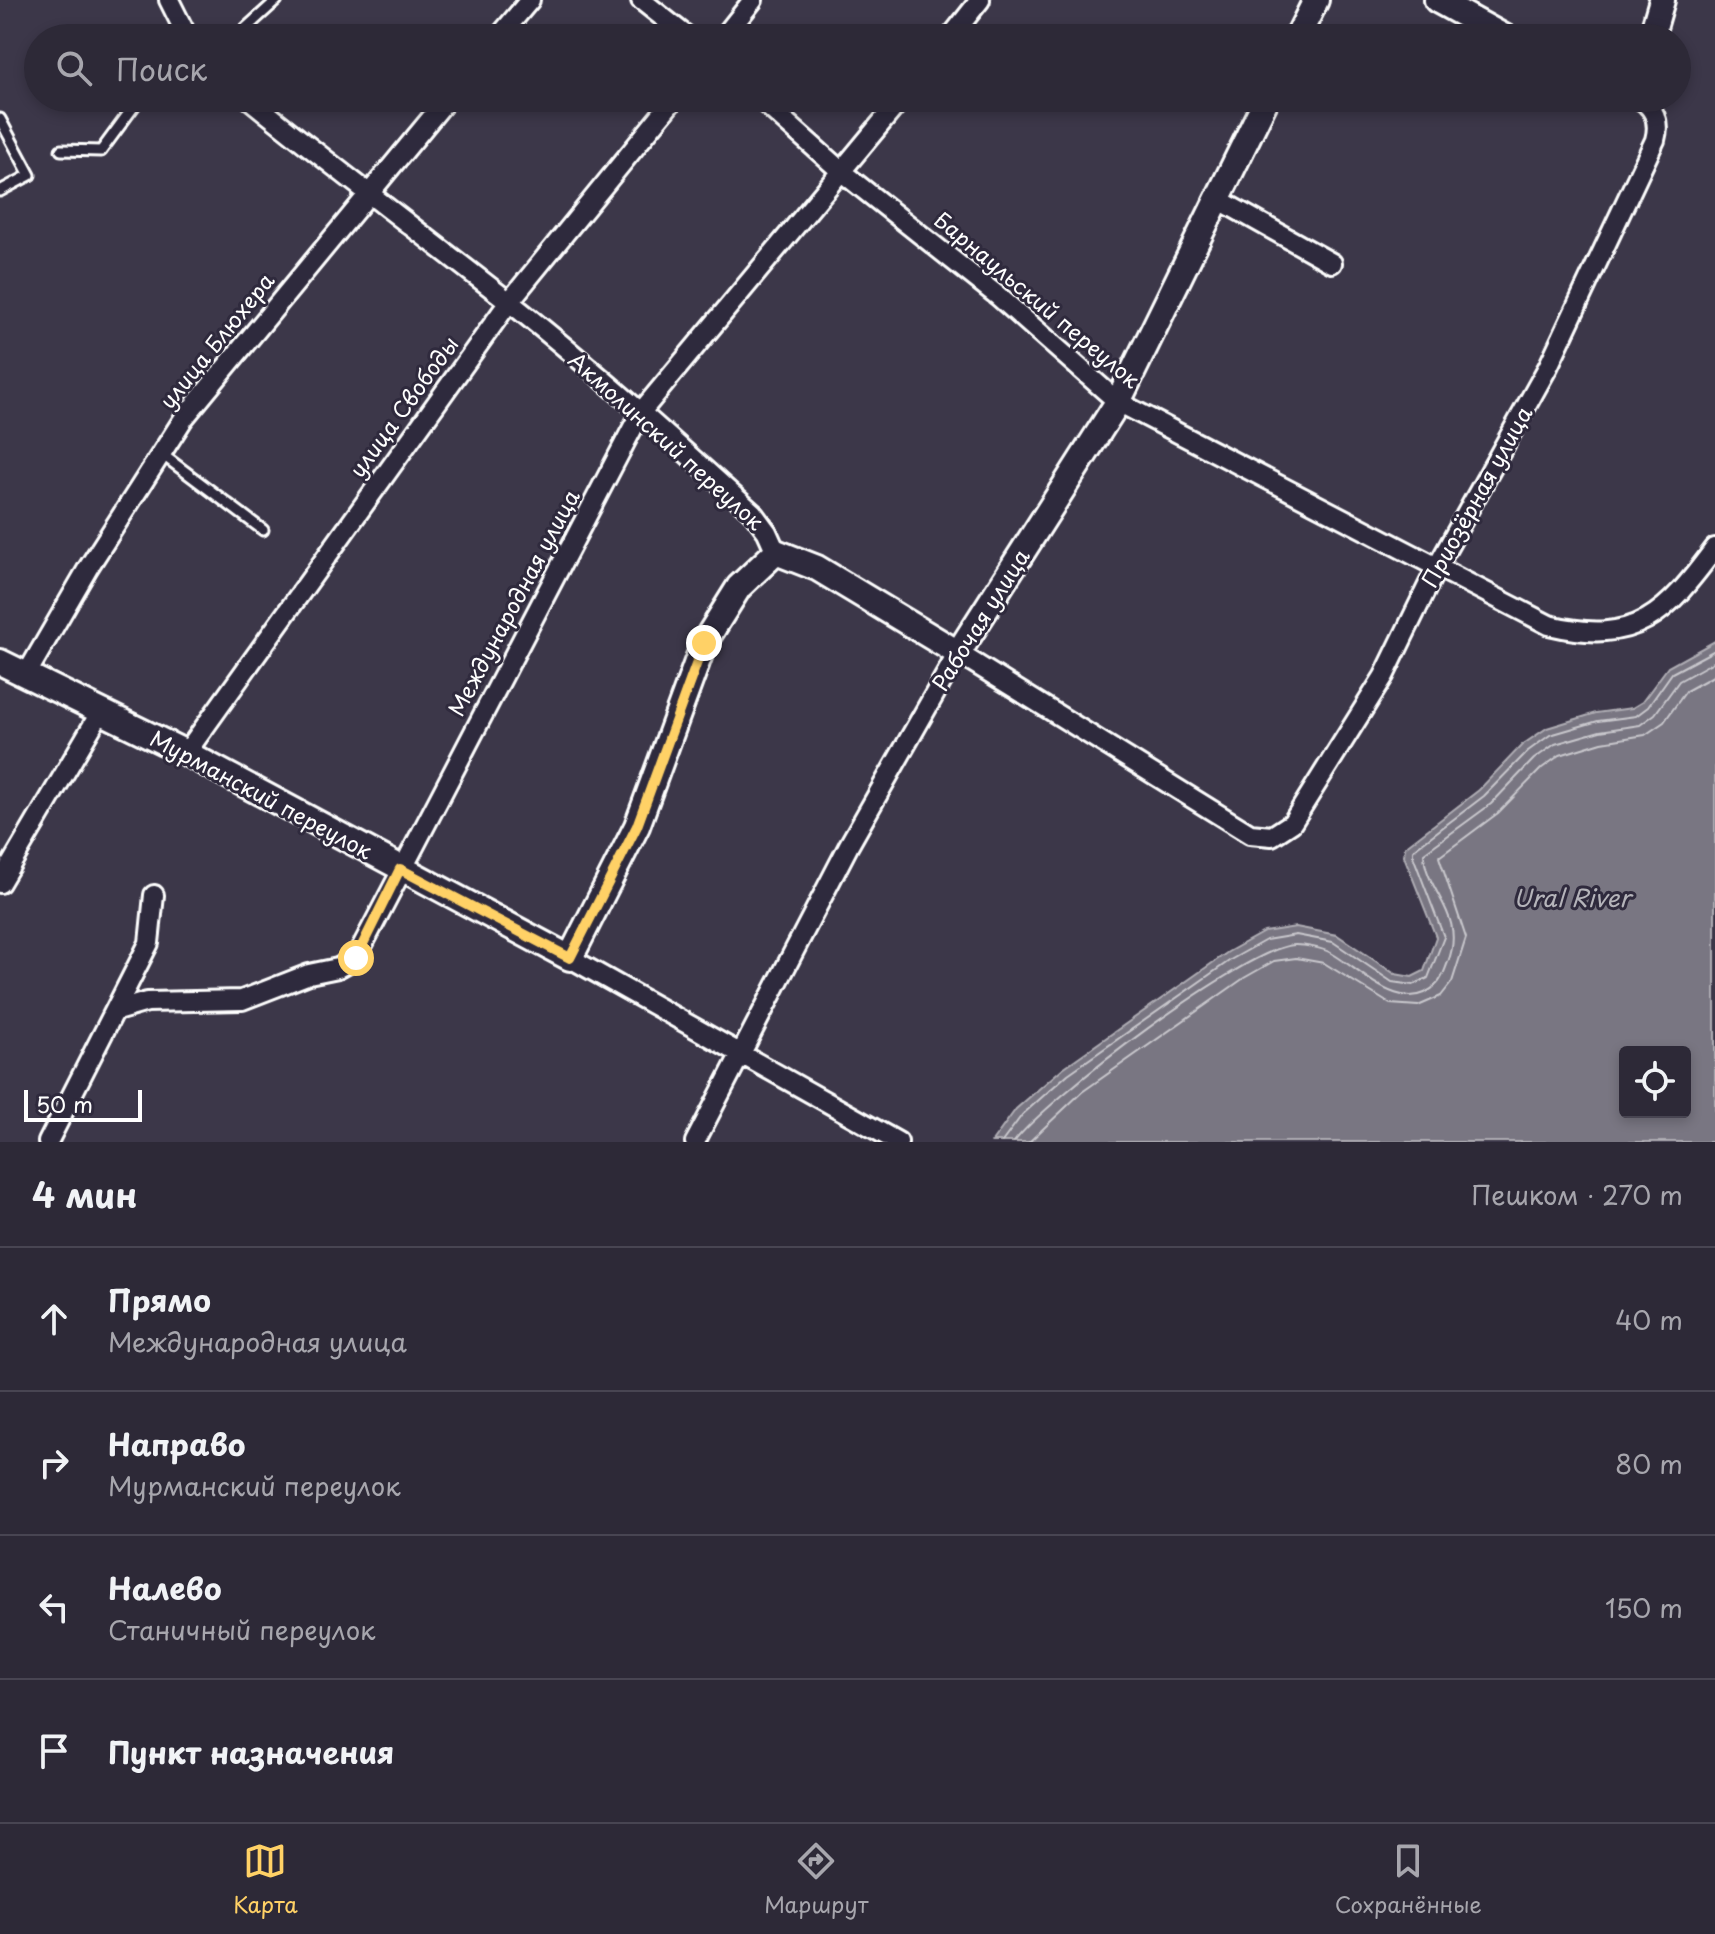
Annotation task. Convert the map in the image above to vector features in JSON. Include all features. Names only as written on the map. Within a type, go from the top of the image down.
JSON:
[{"type":"street","points":[[169,0],[181,24]]},
{"type":"street","points":[[510,24],[530,0]]},
{"type":"street","points":[[641,0],[671,24]]},
{"type":"street","points":[[734,24],[753,0]]},
{"type":"street","points":[[961,24],[980,0]]},
{"type":"street","points":[[1304,24],[1316,0]]},
{"type":"street","points":[[1437,0],[1481,24]]},
{"type":"street","points":[[1655,24],[1662,0]]},
{"type":"street","name":"Акмолинский переулок","points":[[265,112],[367,195],[509,302],[641,412],[753,513],[767,532],[776,552],[817,568],[1250,834],[1272,836]]},
{"type":"street","name":"улица Блюхера","points":[[26,675],[88,568],[184,418],[436,112]]},
{"type":"street","name":"улица Свободы","points":[[186,753],[509,302],[664,112]]},
{"type":"street","name":"Барнаульский переулок","points":[[775,112],[843,173],[998,296],[1118,402],[1549,625],[1574,631],[1605,632],[1631,627],[1660,612],[1679,596],[1715,548]]},
{"type":"street","name":"Международная улица","points":[[116,1011],[147,1002],[242,1000],[309,974],[338,968],[356,958],[641,412],[891,112]]},
{"type":"street","name":"Рабочая улица","points":[[695,1142],[738,1053],[849,845],[958,653],[1118,402],[1260,112]]},
{"type":"street","name":"Приозёрная улица","points":[[1272,836],[1292,823],[1375,689],[1438,565],[1548,367],[1655,140],[1653,112]]},
{"type":"street","points":[[1216,198],[1332,263]]},
{"type":"street","points":[[570,958],[637,826],[704,643],[739,587],[776,552]]},
{"type":"street","name":"Мурманский переулок","points":[[0,662],[186,753],[570,958],[898,1142]]},
{"type":"street","points":[[0,883],[100,713]]},
{"type":"street","points":[[48,1142],[149,943],[154,895]]},
{"type":"lane","points":[[250,24],[277,0]]},
{"type":"lane","points":[[61,150],[101,151],[130,112]]},
{"type":"lane","points":[[0,119],[30,175],[0,191]]},
{"type":"lane","points":[[163,455],[263,530]]},
{"type":"water","name":"Ural River","points":[[1715,641],[1715,1142],[992,1142],[1016,1109],[1063,1068],[1228,952],[1264,932],[1296,927],[1337,935],[1395,974],[1412,977],[1424,971],[1436,937],[1404,856],[1405,847],[1479,790],[1522,745],[1547,728],[1596,713],[1632,708],[1642,702],[1668,667]]},
{"type":"route","points":[[356,958],[400,869],[570,958],[637,826],[704,643]]}]
